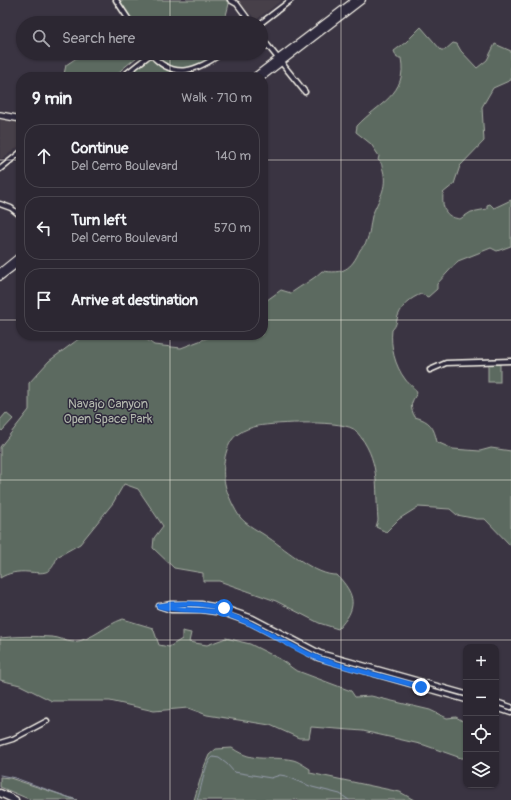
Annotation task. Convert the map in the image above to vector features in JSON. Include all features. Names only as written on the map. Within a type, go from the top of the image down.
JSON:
[{"type":"highway","points":[[0,793],[15,800]]},
{"type":"main road","points":[[267,72],[355,0]]},
{"type":"main road","points":[[262,72],[362,0]]},
{"type":"main road","points":[[0,115],[16,119]]},
{"type":"main road","points":[[0,272],[16,259]]},
{"type":"main road","points":[[0,277],[16,265]]},
{"type":"street","points":[[116,0],[126,16]]},
{"type":"street","points":[[230,0],[237,4],[246,16]]},
{"type":"street","points":[[268,18],[291,0]]},
{"type":"street","points":[[268,46],[305,92]]},
{"type":"street","points":[[128,72],[143,60]]},
{"type":"street","points":[[157,60],[170,68],[188,70],[205,66],[213,60]]},
{"type":"street","points":[[0,169],[16,156]]},
{"type":"street","points":[[0,204],[11,208],[16,212]]},
{"type":"street","points":[[430,370],[446,363],[511,361]]},
{"type":"street","points":[[463,693],[320,653],[254,618],[224,608],[201,604],[171,604],[159,606],[171,610],[201,610],[223,613],[251,623],[318,658],[463,699]]},
{"type":"street","points":[[499,703],[511,707]]},
{"type":"street","points":[[499,709],[511,713]]},
{"type":"street","points":[[0,743],[14,739],[47,721]]},
{"type":"shaded area","points":[[237,0],[282,0],[261,16],[252,16]]},
{"type":"shaded area","points":[[0,119],[16,122],[16,149],[0,160]]},
{"type":"green space","points":[[116,0],[230,0],[226,16],[126,16]]},
{"type":"green space","name":"Navajo Canyon Open Space Park","points":[[421,27],[441,50],[445,50],[453,43],[457,44],[461,51],[477,68],[487,60],[495,44],[511,51],[511,80],[493,88],[482,107],[484,141],[460,166],[454,184],[443,193],[443,198],[444,207],[447,214],[460,219],[471,212],[487,209],[487,205],[490,204],[494,208],[511,200],[511,246],[497,251],[491,248],[458,261],[437,284],[437,289],[428,297],[421,294],[414,297],[405,305],[398,316],[396,325],[392,330],[392,343],[394,356],[401,374],[417,393],[413,399],[413,413],[415,417],[424,420],[430,425],[433,429],[437,442],[453,449],[480,451],[491,448],[511,451],[511,546],[485,519],[457,515],[450,509],[418,507],[399,519],[386,532],[376,527],[378,520],[373,463],[370,452],[356,431],[350,427],[325,423],[279,424],[250,428],[234,438],[230,443],[225,457],[224,478],[226,487],[236,510],[246,523],[311,567],[329,574],[337,575],[343,582],[351,595],[352,602],[349,615],[338,629],[319,623],[276,601],[219,581],[203,581],[203,573],[174,568],[153,548],[154,538],[163,526],[138,489],[124,484],[113,503],[80,544],[57,557],[52,568],[42,573],[17,572],[0,578],[0,447],[29,410],[29,383],[49,361],[77,340],[147,340],[154,345],[181,348],[202,340],[268,340],[268,299],[281,290],[291,293],[322,271],[336,272],[350,266],[365,244],[369,234],[372,216],[382,194],[384,183],[382,165],[378,160],[379,156],[371,144],[356,132],[357,126],[396,90],[402,71],[401,58],[397,58],[394,51],[406,42]]},
{"type":"green space","points":[[74,60],[133,60],[120,72],[64,72],[66,65]]},
{"type":"green space","points":[[142,60],[211,60],[208,64],[190,71],[191,72],[128,72]]},
{"type":"green space","points":[[488,364],[500,364],[500,382],[488,382]]},
{"type":"green space","points":[[6,413],[13,419],[2,431],[0,429],[0,420]]},
{"type":"green space","points":[[123,619],[153,628],[159,645],[169,647],[182,639],[182,631],[191,633],[189,642],[207,645],[226,638],[250,644],[280,659],[295,670],[351,691],[355,697],[371,696],[430,710],[447,718],[456,717],[463,721],[463,758],[424,745],[363,731],[311,727],[309,738],[299,738],[270,725],[207,715],[188,708],[154,711],[110,701],[52,701],[20,685],[0,680],[0,638],[26,636],[52,637],[73,642],[87,638]]},
{"type":"green space","points":[[232,748],[240,753],[255,758],[295,761],[310,769],[310,773],[400,792],[414,800],[194,800],[209,755],[216,749]]},
{"type":"green space","points":[[0,777],[10,778],[77,800],[31,800],[0,787]]},
{"type":"waterway","points":[[197,800],[205,770],[213,757],[219,758],[234,772],[271,778],[280,775],[286,776],[312,787],[340,794],[349,800]]},
{"type":"waterway","points":[[0,775],[15,778],[76,800]]},
{"type":"route","points":[[224,608],[201,604],[171,604],[159,606],[171,610],[201,610],[223,613],[240,618],[318,658],[421,687]]}]
